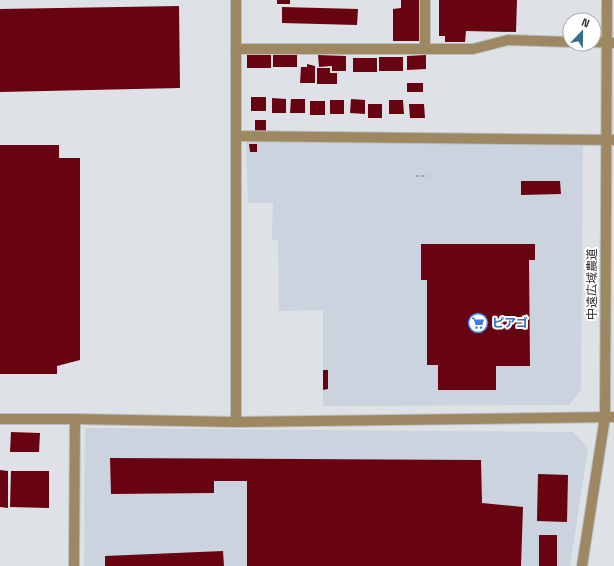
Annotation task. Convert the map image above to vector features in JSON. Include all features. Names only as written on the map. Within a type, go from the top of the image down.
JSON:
[{"type":"street","points":[[236,0],[236,422]]},
{"type":"street","points":[[425,0],[425,49]]},
{"type":"street","name":"中遠広域農道","points":[[582,566],[609,417],[610,43],[607,0]]},
{"type":"street","points":[[236,49],[473,49],[508,40],[562,42]]},
{"type":"street","points":[[236,136],[610,139]]},
{"type":"street","points":[[0,419],[236,422],[609,417]]},
{"type":"street","points":[[74,566],[75,419]]},
{"type":"path","points":[[416,176],[427,176]]},
{"type":"shaded area","points":[[246,142],[583,142],[581,390],[569,405],[323,406],[323,310],[279,311],[278,240],[272,239],[273,203],[248,203]]},
{"type":"shaded area","points":[[85,428],[573,432],[588,448],[570,566],[84,566]]},
{"type":"building","points":[[277,0],[290,0],[290,4],[277,4]]},
{"type":"building","points":[[401,0],[420,0],[421,41],[393,41],[393,9],[401,8]]},
{"type":"building","points":[[439,0],[517,0],[516,32],[466,31],[465,42],[445,42],[445,36],[439,36]]},
{"type":"building","points":[[179,6],[180,88],[0,92],[0,9]]},
{"type":"building","points":[[282,7],[358,9],[357,25],[282,23]]},
{"type":"building","points":[[273,53],[297,53],[297,67],[273,67]]},
{"type":"building","points":[[247,54],[271,54],[271,68],[247,68]]},
{"type":"building","points":[[318,55],[346,56],[346,71],[332,71],[332,66],[319,67]]},
{"type":"building","points":[[426,55],[426,69],[407,70],[407,56]]},
{"type":"building","points":[[379,57],[403,57],[403,71],[379,71]]},
{"type":"building","points":[[353,58],[377,58],[377,72],[353,72]]},
{"type":"building","points":[[307,64],[315,66],[315,83],[300,83],[301,67],[307,67]]},
{"type":"building","points":[[317,68],[330,68],[330,73],[337,73],[337,84],[317,84]]},
{"type":"building","points":[[407,83],[423,83],[423,92],[407,92]]},
{"type":"building","points":[[251,97],[266,97],[266,111],[251,111]]},
{"type":"building","points":[[272,98],[286,99],[286,113],[272,113]]},
{"type":"building","points":[[291,99],[305,99],[305,113],[290,113]]},
{"type":"building","points":[[351,99],[365,100],[365,114],[350,113]]},
{"type":"building","points":[[330,100],[344,100],[344,114],[330,114]]},
{"type":"building","points":[[389,100],[403,100],[404,114],[389,114]]},
{"type":"building","points":[[310,101],[325,101],[325,115],[310,115]]},
{"type":"building","points":[[368,104],[382,104],[382,118],[368,118]]},
{"type":"building","points":[[409,104],[424,104],[425,118],[410,118]]},
{"type":"building","points":[[255,120],[266,120],[266,131],[255,131]]},
{"type":"building","points":[[249,144],[257,144],[257,152],[250,152]]},
{"type":"building","points":[[0,145],[59,145],[59,158],[80,158],[80,360],[57,366],[57,374],[0,374]]},
{"type":"building","points":[[521,181],[560,181],[561,194],[521,195]]},
{"type":"building","name":"ピアゴ","points":[[421,244],[535,244],[535,260],[529,260],[530,366],[496,366],[496,390],[438,390],[438,365],[427,365],[427,280],[421,280]]},
{"type":"building","points":[[323,370],[328,370],[328,389],[323,390]]},
{"type":"building","points":[[11,432],[40,433],[39,452],[10,452]]},
{"type":"building","points":[[110,458],[481,460],[482,503],[523,507],[521,566],[247,566],[247,481],[214,481],[214,493],[111,494]]},
{"type":"building","points":[[0,470],[8,471],[8,508],[0,507]]},
{"type":"building","points":[[11,471],[49,471],[49,508],[10,507]]},
{"type":"building","points":[[538,474],[568,475],[567,522],[537,521]]},
{"type":"building","points":[[539,535],[557,535],[557,566],[539,566]]},
{"type":"building","points":[[223,551],[224,566],[105,566],[105,556]]},
{"type":"place","name":"ピアゴ","points":[[478,323]]}]
